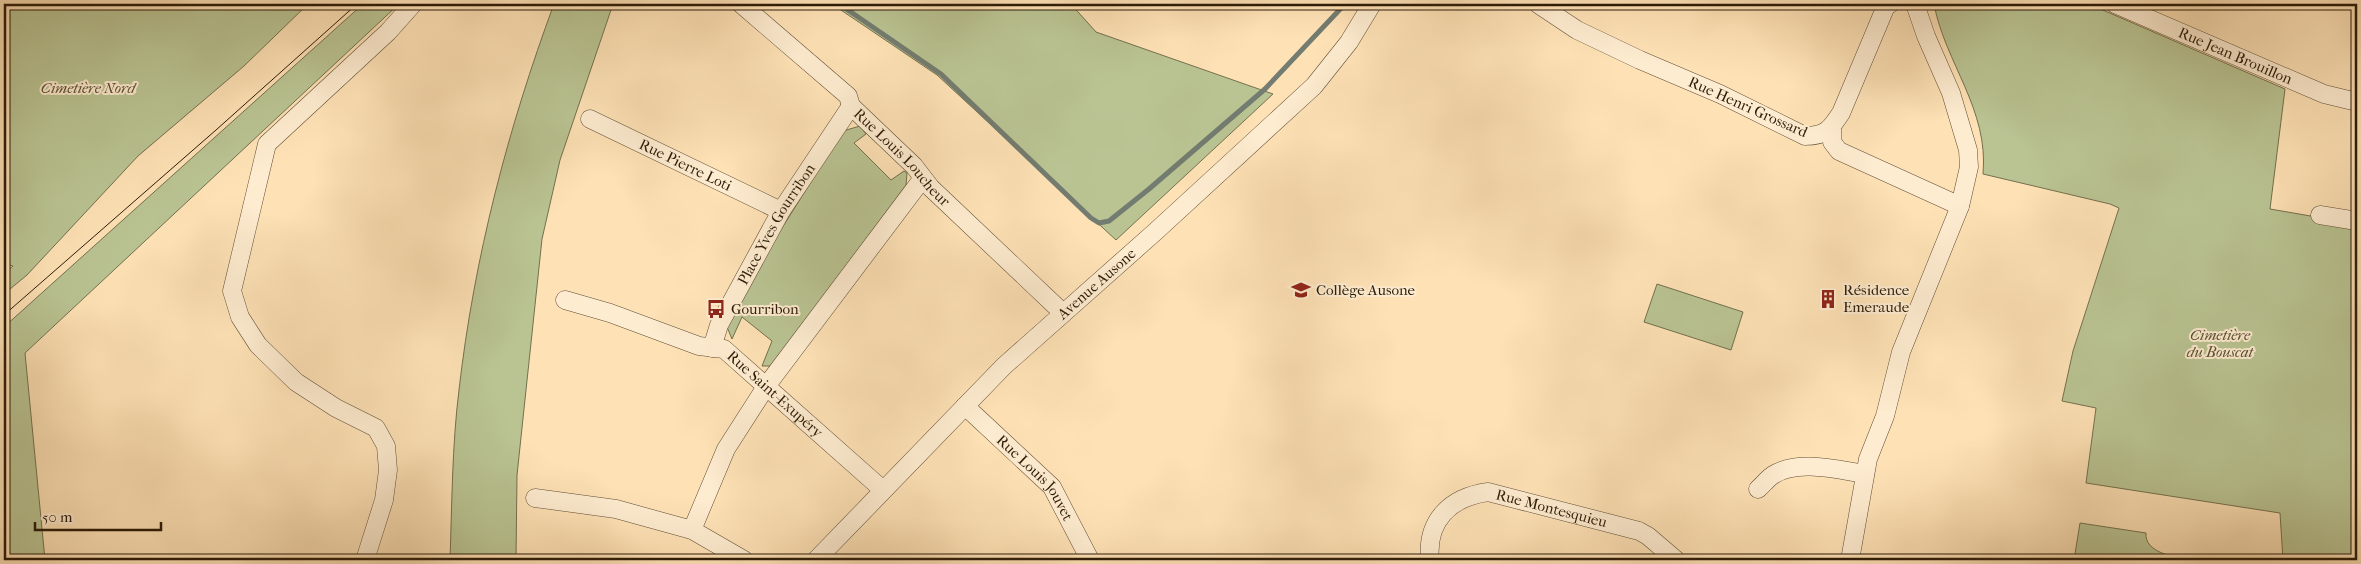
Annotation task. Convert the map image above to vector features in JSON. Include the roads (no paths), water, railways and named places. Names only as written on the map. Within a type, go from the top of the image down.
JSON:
[{"type":"street","points":[[365,560],[384,500],[388,470],[386,446],[376,428],[336,408],[296,382],[258,345],[240,317],[232,291],[267,144],[388,32],[413,4]]},
{"type":"street","name":"Rue Louis Loucheur","points":[[740,4],[848,96],[851,106],[923,178],[1064,312]]},
{"type":"street","name":"Avenue Ausone","points":[[816,560],[1010,360],[1161,226],[1314,86],[1349,42],[1372,4]]},
{"type":"street","name":"Rue Henri Grossard","points":[[1538,4],[1577,30],[1640,60],[1720,94],[1805,136],[1819,136],[1832,127]]},
{"type":"street","points":[[1832,127],[1841,113],[1886,6],[1890,4]]},
{"type":"street","points":[[1850,560],[1868,459],[1885,416],[1901,352],[1960,206],[1969,167],[1968,150],[1951,93],[1926,36],[1916,4]]},
{"type":"street","name":"Rue Jean Brouillon","points":[[2115,4],[2324,94],[2357,102]]},
{"type":"street","name":"Place Yves Gourribon","points":[[712,348],[719,325],[781,211],[851,106]]},
{"type":"street","name":"Rue Pierre Loti","points":[[590,119],[781,211]]},
{"type":"street","name":"Rue Henri Grossard","points":[[1832,127],[1832,142],[1839,151],[1960,206]]},
{"type":"street","points":[[692,530],[726,449],[767,385],[923,178]]},
{"type":"street","points":[[2320,215],[2357,221]]},
{"type":"street","name":"Rue Saint-Exupéry","points":[[565,300],[610,313],[699,346],[724,349],[767,385],[883,490]]},
{"type":"street","name":"Rue Louis Jouvet","points":[[965,406],[1052,487],[1090,560]]},
{"type":"street","points":[[1758,489],[1773,475],[1794,468],[1829,468],[1865,474]]},
{"type":"street","name":"Rue Montesquieu","points":[[1430,560],[1432,536],[1450,505],[1469,495],[1488,492],[1639,531],[1648,536],[1676,560]]},
{"type":"street","points":[[535,498],[616,509],[692,530],[744,560]]},
{"type":"waterway","points":[[840,7],[845,8],[941,74],[1091,218],[1099,223],[1109,221],[1149,189],[1265,89],[1345,4]]},
{"type":"tram line","points":[[4,315],[357,4]]},
{"type":"place","name":"Collège Ausone","points":[[1301,290]]},
{"type":"place","name":"Résidence Emeraude","points":[[1828,299]]},
{"type":"place","name":"Gourribon","points":[[716,309]]},
{"type":"park label","name":"Cimetière Nord","points":[[88,88]]},
{"type":"park label","name":"Cimetière du Bouscat","points":[[2220,344]]}]
